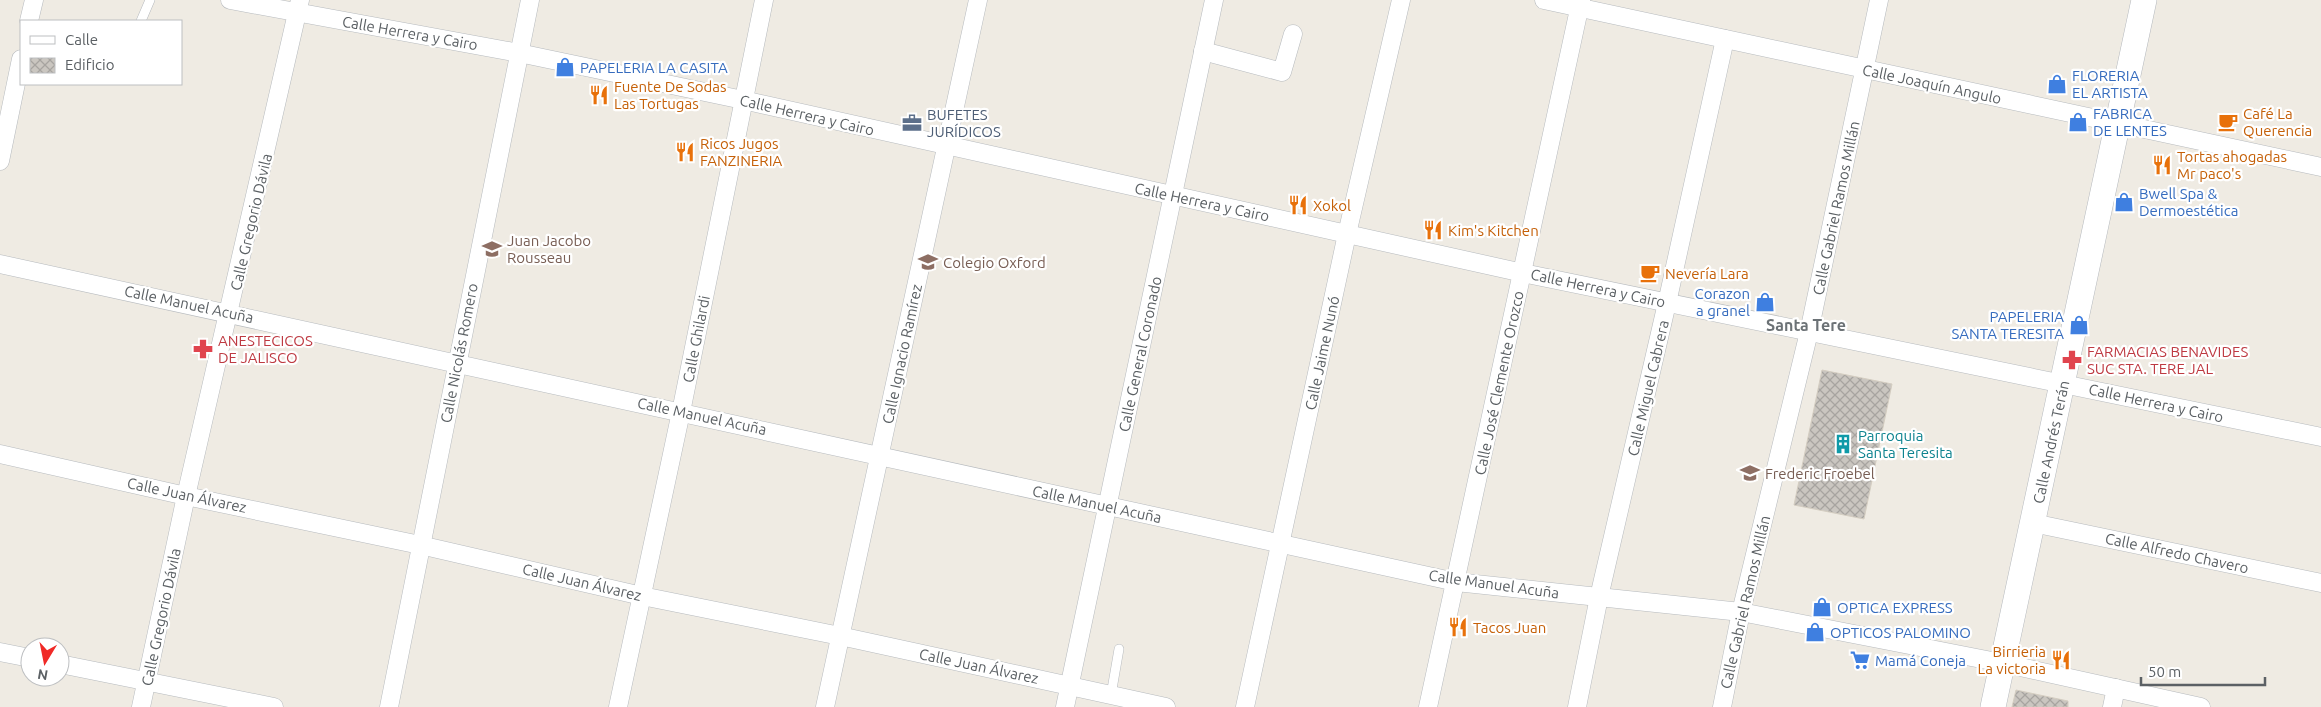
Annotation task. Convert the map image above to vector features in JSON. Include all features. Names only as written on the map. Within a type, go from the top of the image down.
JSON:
[{"type":"street","points":[[29,20],[34,0]]},
{"type":"street","name":"Calle Herrera y Cairo","points":[[230,0],[299,6],[743,100],[1523,273],[2321,437]]},
{"type":"street","name":"Calle Nicolás Romero","points":[[389,707],[530,0]]},
{"type":"street","name":"Calle Ghilardi","points":[[618,707],[681,412],[764,0]]},
{"type":"street","name":"Calle Ignacio Ramírez","points":[[825,707],[978,0]]},
{"type":"street","name":"Calle General Coronado","points":[[1065,707],[1214,0]]},
{"type":"street","name":"Calle Jaime Nunó","points":[[1245,707],[1347,234],[1401,0]]},
{"type":"street","name":"Calle Joaquín Angulo","points":[[1544,0],[1580,4],[1725,39],[2118,125],[2321,167]]},
{"type":"street","name":"Calle Gabriel Ramos Millán","points":[[1722,707],[1742,612],[1809,332],[1866,70],[1879,0]]},
{"type":"street","name":"Calle Andrés Terán","points":[[1993,707],[2064,384],[2144,0]]},
{"type":"street","name":"Calle José Clemente Orozco","points":[[1428,707],[1580,4]]},
{"type":"street","name":"Calle Gregorio Dávila","points":[[141,707],[186,496],[230,313],[299,6]]},
{"type":"street","points":[[1203,51],[1282,72],[1293,34]]},
{"type":"street","name":"Calle Miguel Cabrera","points":[[1577,707],[1599,597],[1667,303],[1725,39]]},
{"type":"street","points":[[0,161],[20,64]]},
{"type":"street","name":"Calle Manuel Acuña","points":[[0,264],[1456,582],[1742,612],[2002,664],[2201,707]]},
{"type":"street","name":"Calle Juan Álvarez","points":[[0,454],[186,496],[420,545],[642,596],[840,636],[1166,707]]},
{"type":"street","name":"Calle Alfredo Chavero","points":[[2033,523],[2321,583]]},
{"type":"street","points":[[0,652],[20,656]]},
{"type":"street","points":[[70,666],[274,707]]},
{"type":"street","points":[[2112,707],[2116,688]]},
{"type":"lane","points":[[140,20],[150,0]]},
{"type":"lane","points":[[1111,695],[1119,649]]},
{"type":"building","name":"Parroquia Santa Teresita","points":[[1822,370],[1892,384],[1864,519],[1794,505]]},
{"type":"building","points":[[2016,690],[2068,701],[2068,707],[2012,707]]},
{"type":"place","name":"PAPELERIA LA CASITA","points":[[565,67]]},
{"type":"place","name":"FLORERIA EL ARTISTA","points":[[2057,84]]},
{"type":"place","name":"Fuente De Sodas Las Tortugas","points":[[599,95]]},
{"type":"place","name":"FABRICA DE LENTES","points":[[2078,122]]},
{"type":"place","name":"Café La Querencia","points":[[2228,122]]},
{"type":"place","name":"BUFETES JURÍDICOS","points":[[912,123]]},
{"type":"place","name":"Ricos Jugos FANZINERIA","points":[[685,152]]},
{"type":"place","name":"Tortas ahogadas Mr paco's","points":[[2162,165]]},
{"type":"place","name":"Bwell Spa & Dermoestética","points":[[2124,202]]},
{"type":"place","name":"Xokol","points":[[1298,205]]},
{"type":"place","name":"Kim's Kitchen","points":[[1433,230]]},
{"type":"place","name":"Juan Jacobo Rousseau","points":[[492,249]]},
{"type":"place","name":"Colegio Oxford","points":[[928,262]]},
{"type":"place","name":"Nevería Lara","points":[[1650,273]]},
{"type":"place","name":"Corazon a granel","points":[[1765,302]]},
{"type":"place","name":"PAPELERIA SANTA TERESITA","points":[[2079,325]]},
{"type":"place","name":"ANESTECICOS DE JALISCO","points":[[203,349]]},
{"type":"place","name":"FARMACIAS BENAVIDES SUC STA. TERE JAL","points":[[2072,360]]},
{"type":"place","name":"Parroquia Santa Teresita","points":[[1843,444]]},
{"type":"place","name":"Frederic Froebel","points":[[1750,473]]},
{"type":"place","name":"OPTICA EXPRESS","points":[[1822,607]]},
{"type":"place","name":"Tacos Juan","points":[[1458,627]]},
{"type":"place","name":"OPTICOS PALOMINO","points":[[1815,632]]},
{"type":"place","name":"Mamá Coneja","points":[[1860,660]]},
{"type":"place","name":"Birrieria La victoria","points":[[2061,660]]},
{"type":"district","name":"Santa Tere","points":[[1806,325]]}]
